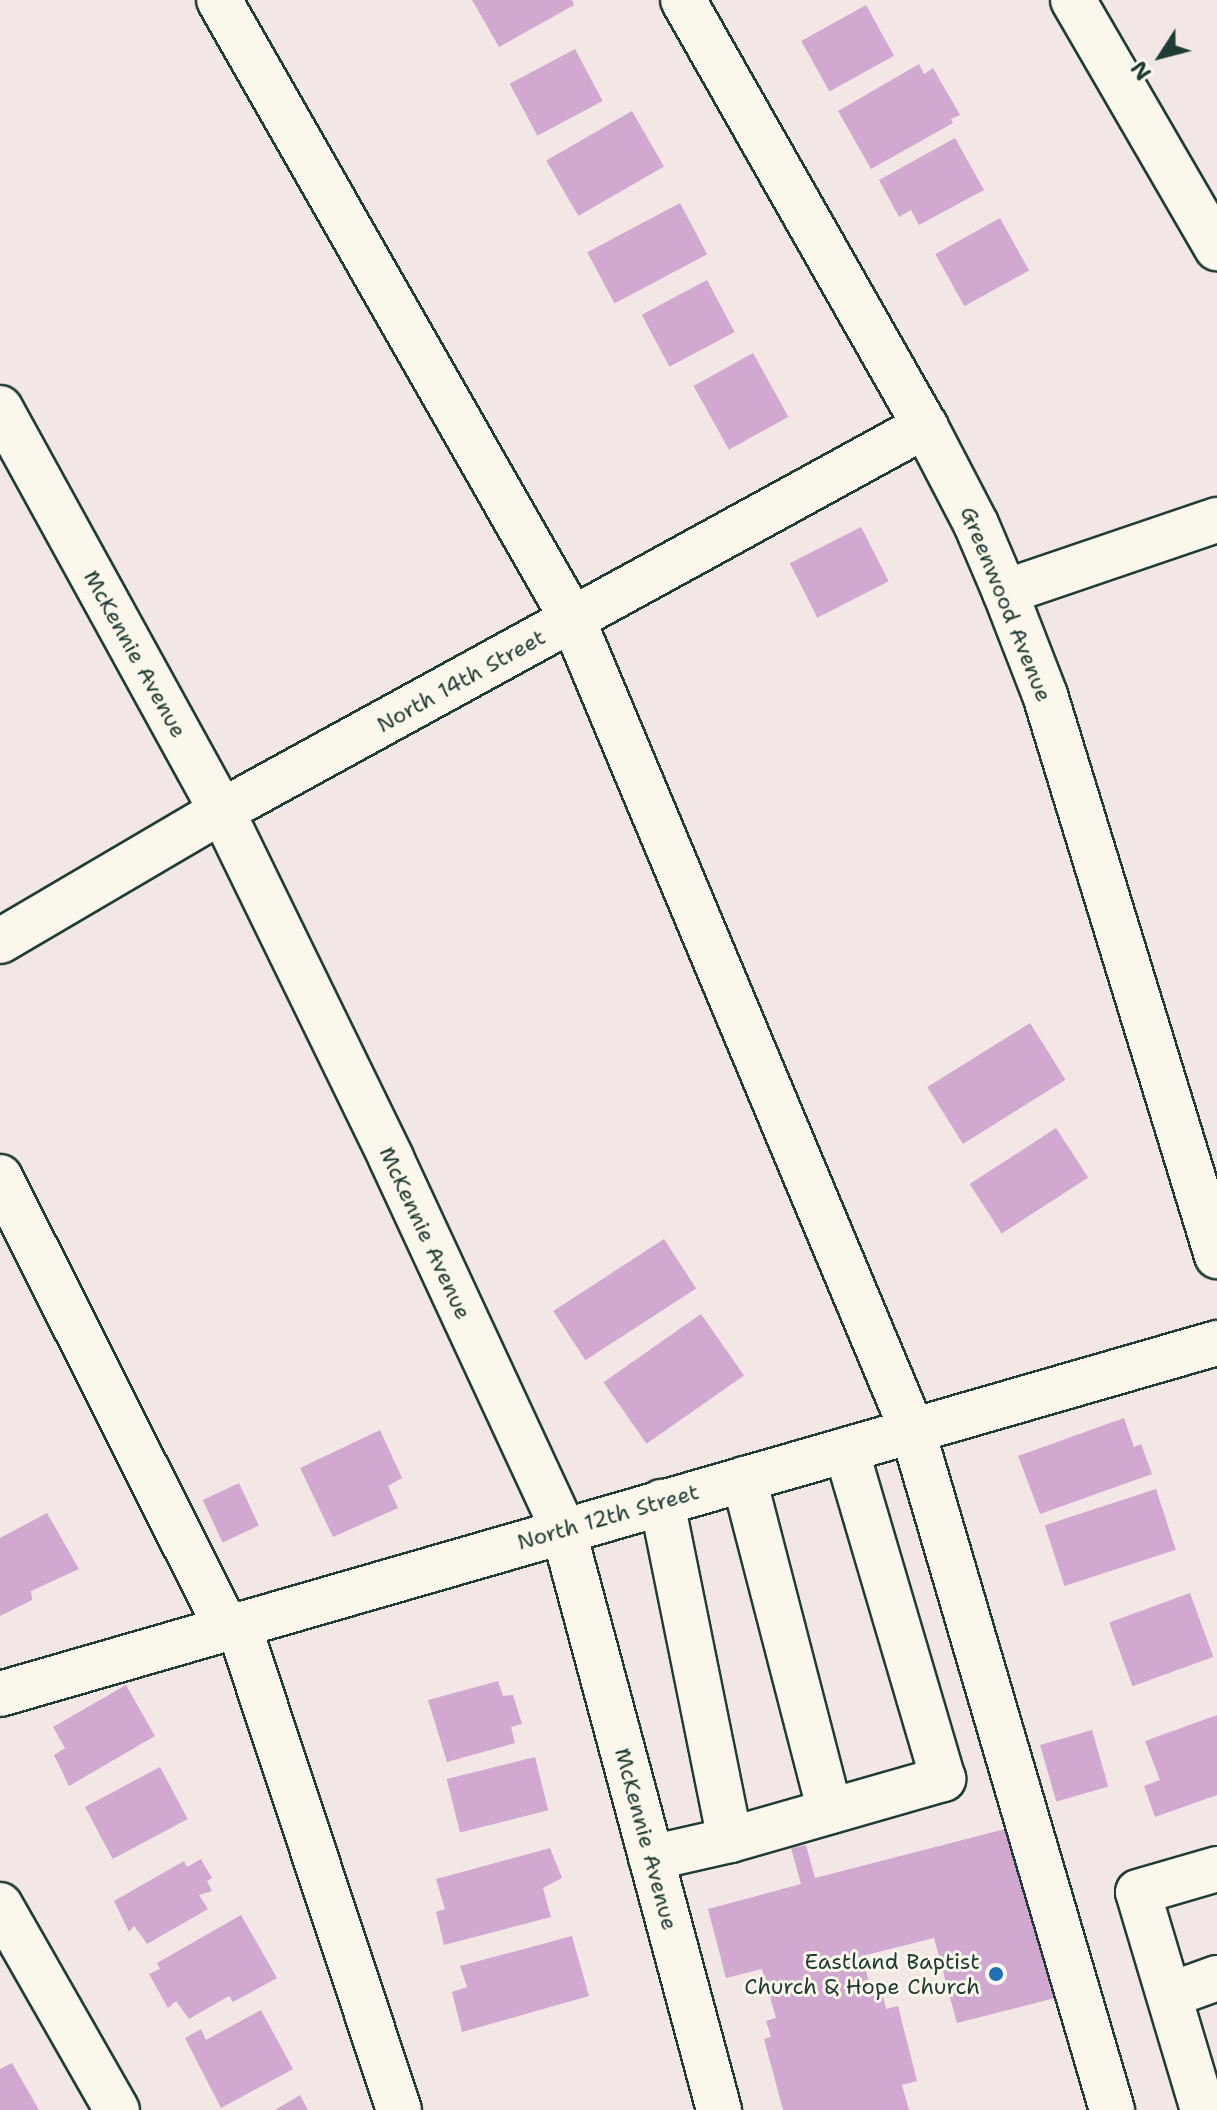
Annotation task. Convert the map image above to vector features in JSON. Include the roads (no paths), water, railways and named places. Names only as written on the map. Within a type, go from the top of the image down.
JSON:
[{"type":"street","points":[[219,0],[573,620],[913,1432],[1112,2110]]},
{"type":"street","name":"Greenwood Avenue","points":[[683,0],[925,426],[976,524],[1005,592],[1045,695],[1217,1256]]},
{"type":"street","points":[[1073,0],[1217,248]]},
{"type":"street","name":"McKennie Avenue","points":[[0,408],[222,811],[391,1158],[563,1529],[719,2110]]},
{"type":"street","name":"North 14th Street","points":[[0,941],[222,811],[925,426]]},
{"type":"street","points":[[1005,592],[1217,520]]},
{"type":"street","points":[[0,1177],[232,1626],[399,2110]]},
{"type":"street","name":"North 12th Street","points":[[0,1694],[563,1529],[913,1432],[1217,1343]]},
{"type":"street","points":[[651,1858],[730,1840],[943,1779],[846,1450]]},
{"type":"street","points":[[744,1479],[830,1811]]},
{"type":"street","points":[[662,1502],[730,1840]]},
{"type":"street","points":[[1203,2110],[1202,2056],[1170,1995],[1138,1892],[1216,1872]]},
{"type":"street","points":[[0,1905],[117,2110]]},
{"type":"street","points":[[1170,1995],[1217,1978]]},
{"type":"place","name":"Eastland Baptist Church & Hope Church","points":[[996,1974]]}]
